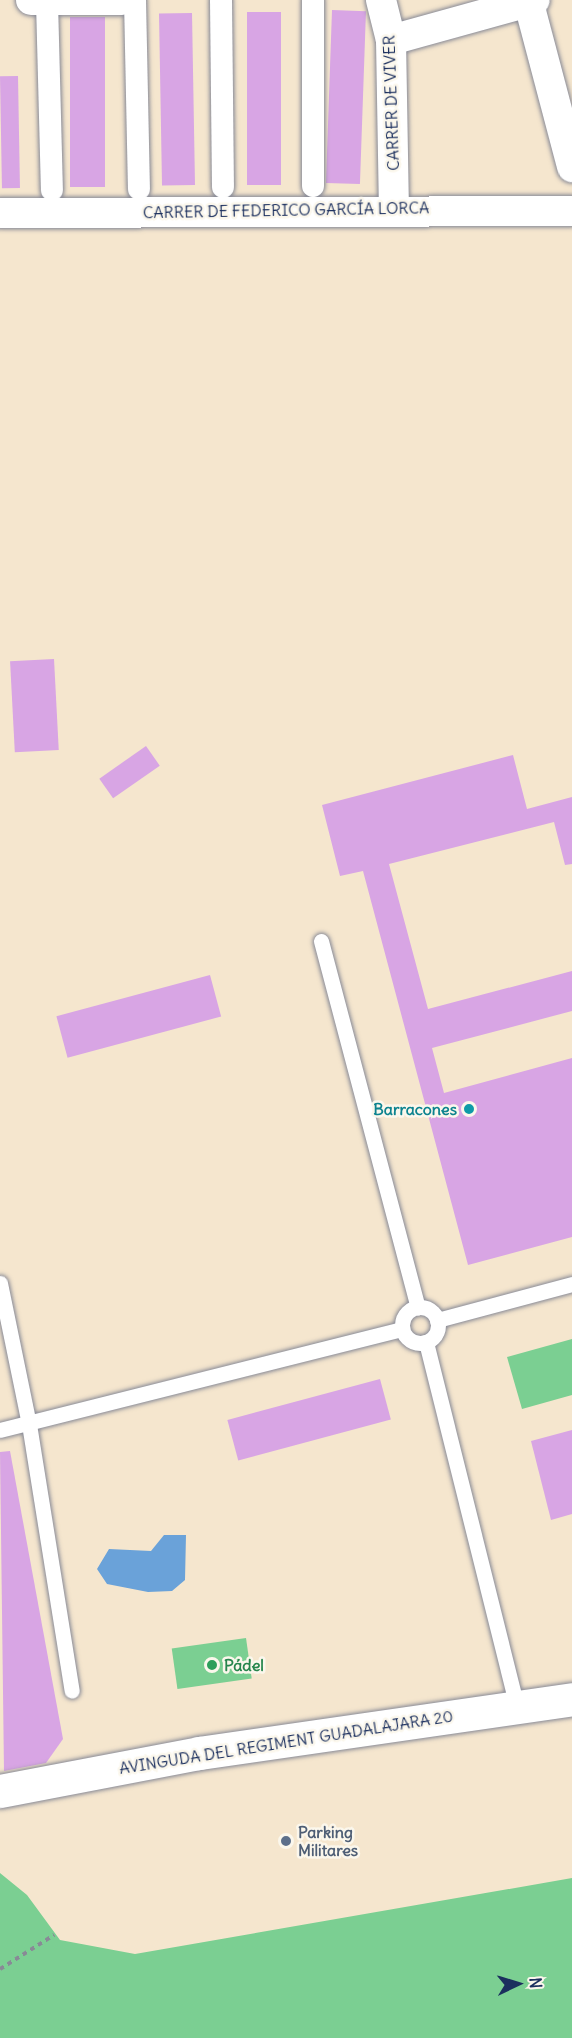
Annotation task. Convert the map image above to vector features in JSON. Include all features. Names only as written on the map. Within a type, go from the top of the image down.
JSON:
[{"type":"street","points":[[52,190],[39,1],[122,0]]},
{"type":"street","points":[[135,0],[139,189]]},
{"type":"street","points":[[221,0],[224,188]]},
{"type":"street","points":[[313,0],[313,186]]},
{"type":"street","name":"CARRER DE VIVER","points":[[381,0],[391,40],[394,208]]},
{"type":"street","points":[[391,40],[530,1],[572,167]]},
{"type":"street","name":"CARRER DE FEDERICO GARCÍA LORCA","points":[[0,213],[394,208],[572,211]]},
{"type":"street","name":"AVINGUDA DEL REGIMENT GUADALAJARA 20","points":[[0,1791],[199,1753],[572,1699]]},
{"type":"lane","points":[[321,940],[418,1307]]},
{"type":"lane","points":[[0,1282],[29,1424],[72,1691]]},
{"type":"lane","points":[[437,1320],[572,1284]]},
{"type":"lane","points":[[402,1329],[407,1312],[418,1307],[432,1311],[437,1320],[437,1330],[426,1342]]},
{"type":"lane","points":[[0,1430],[402,1329]]},
{"type":"lane","points":[[402,1329],[411,1341],[426,1342]]},
{"type":"lane","points":[[426,1342],[517,1706]]},
{"type":"path","points":[[0,1969],[54,1935]]},
{"type":"green space","points":[[572,1339],[572,1395],[522,1409],[507,1357]]},
{"type":"green space","name":"Pádel","points":[[246,1638],[252,1679],[177,1689],[172,1648]]},
{"type":"green space","points":[[0,1873],[27,1895],[60,1940],[135,1954],[572,1878],[572,2038],[0,2038]]},
{"type":"water","points":[[164,1535],[186,1535],[185,1580],[172,1591],[148,1592],[107,1584],[97,1569],[109,1549],[151,1551]]},
{"type":"building","points":[[332,10],[366,11],[360,184],[326,183]]},
{"type":"building","points":[[247,12],[281,12],[281,185],[247,185]]},
{"type":"building","points":[[192,13],[195,185],[162,186],[159,14]]},
{"type":"building","points":[[70,17],[105,17],[105,187],[70,187]]},
{"type":"building","points":[[0,76],[18,76],[20,188],[2,188]]},
{"type":"building","points":[[54,659],[59,750],[15,752],[10,661]]},
{"type":"building","points":[[146,746],[160,766],[113,798],[99,779]]},
{"type":"building","points":[[513,755],[527,809],[572,797],[572,864],[565,865],[554,822],[389,864],[428,1009],[572,971],[572,1011],[432,1048],[444,1093],[572,1058],[572,1237],[468,1265],[363,871],[340,876],[322,805]]},
{"type":"building","points":[[210,975],[221,1017],[68,1058],[56,1016]]},
{"type":"building","points":[[380,1379],[391,1420],[238,1460],[227,1420]]},
{"type":"building","points":[[572,1430],[572,1514],[551,1520],[531,1441]]},
{"type":"building","points":[[10,1451],[63,1739],[46,1763],[4,1771],[0,1452]]},
{"type":"place","name":"Barracones","points":[[469,1109]]},
{"type":"place","name":"Pádel","points":[[212,1665]]},
{"type":"place","name":"Parking Militares","points":[[286,1841]]}]
